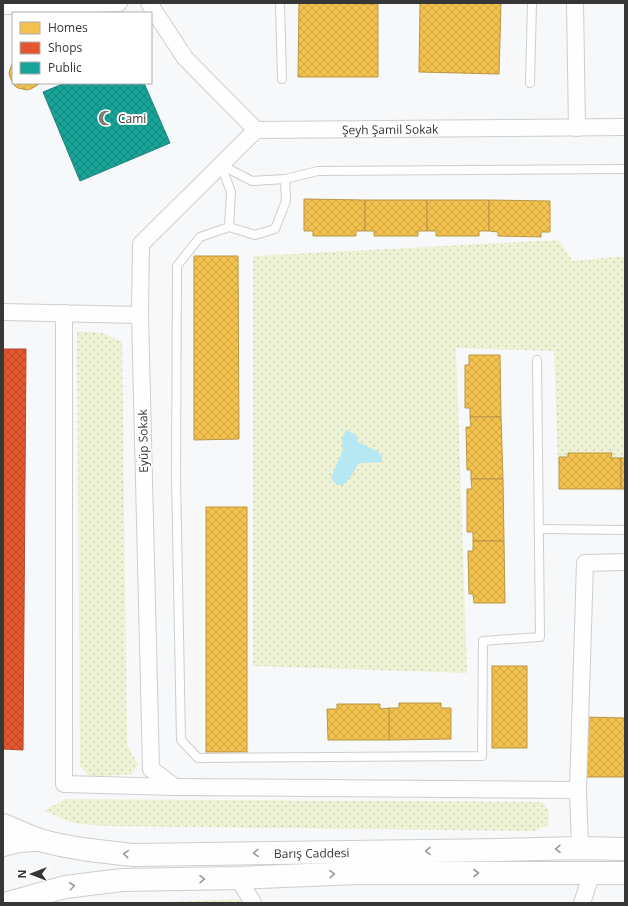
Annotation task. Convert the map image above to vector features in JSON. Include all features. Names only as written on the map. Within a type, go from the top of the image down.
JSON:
[{"type":"main road","name":"Barış Caddesi","points":[[3,825],[42,840],[72,847],[102,852],[134,854],[580,848],[625,849]]},
{"type":"main road","points":[[3,845],[24,840],[42,840]]},
{"type":"main road","name":"Barış Caddesi","points":[[8,903],[65,887],[122,880],[238,878],[359,873],[625,873]]},
{"type":"main road","points":[[3,886],[17,893],[41,893]]},
{"type":"street","points":[[3,6],[119,3]]},
{"type":"street","points":[[149,3],[185,58],[256,130]]},
{"type":"street","points":[[575,3],[576,128]]},
{"type":"street","name":"Şeyh Şamil Sokak","points":[[256,130],[625,128]]},
{"type":"street","name":"Eyüp Sokak","points":[[175,787],[151,769],[140,315],[141,244],[256,130]]},
{"type":"street","points":[[3,312],[140,315]]},
{"type":"street","points":[[64,313],[64,784],[175,787],[578,790]]},
{"type":"street","points":[[580,848],[578,790],[585,563],[625,562]]},
{"type":"street","points":[[582,903],[592,873]]},
{"type":"street","points":[[238,878],[253,903]]},
{"type":"lane","points":[[280,3],[282,78]]},
{"type":"lane","points":[[530,83],[532,3]]},
{"type":"lane","points":[[221,165],[252,181],[285,179],[318,171],[625,169]]},
{"type":"lane","points":[[221,165],[231,192],[229,226]]},
{"type":"lane","points":[[285,179],[286,200],[275,229],[255,235],[229,226],[200,237],[177,266],[176,476],[181,740],[198,758],[482,756],[483,641],[540,638],[536,360]]},
{"type":"lane","points":[[539,529],[625,530]]},
{"type":"green space","points":[[558,240],[573,261],[625,256],[625,462],[558,464],[554,351],[456,348],[467,673],[253,666],[253,256]]},
{"type":"green space","points":[[77,331],[102,333],[122,342],[127,745],[138,764],[132,774],[90,777],[80,766]]},
{"type":"green space","points":[[65,799],[542,802],[549,811],[548,825],[534,831],[103,826],[74,823],[44,811]]},
{"type":"green space","points":[[241,899],[246,903],[138,903]]},
{"type":"water","points":[[346,430],[356,435],[358,442],[377,451],[382,456],[382,462],[358,464],[350,478],[343,485],[337,485],[331,478],[343,450],[342,438]]},
{"type":"building: Homes","points":[[299,3],[378,4],[378,77],[298,77]]},
{"type":"building: Homes","points":[[420,3],[501,3],[499,74],[419,72]]},
{"type":"building: Homes","points":[[12,64],[12,82],[9,74]]},
{"type":"building: Homes","points":[[14,84],[38,84],[27,90],[15,86]]},
{"type":"building: Homes","points":[[304,199],[365,200],[365,231],[356,231],[356,236],[313,236],[313,231],[304,231]]},
{"type":"building: Homes","points":[[365,200],[427,200],[427,231],[418,231],[418,236],[374,236],[374,231],[365,231]]},
{"type":"building: Homes","points":[[427,200],[489,200],[489,231],[479,231],[479,236],[436,236],[436,231],[427,231]]},
{"type":"building: Homes","points":[[489,200],[550,201],[550,232],[541,232],[541,237],[498,236],[498,232],[489,231]]},
{"type":"building: Homes","points":[[194,256],[238,256],[239,439],[194,440]]},
{"type":"building: Homes","points":[[469,355],[500,355],[501,417],[470,417],[470,408],[465,408],[465,365],[469,365]]},
{"type":"building: Homes","points":[[470,417],[501,417],[503,479],[471,479],[471,470],[467,470],[466,427],[471,427]]},
{"type":"building: Homes","points":[[568,453],[612,453],[611,458],[621,458],[621,489],[559,489],[559,457],[568,457]]},
{"type":"building: Homes","points":[[621,458],[625,458],[625,489],[621,489]]},
{"type":"building: Homes","points":[[471,479],[503,479],[504,541],[473,541],[473,532],[467,532],[467,489],[472,489]]},
{"type":"building: Homes","points":[[206,507],[247,507],[247,752],[206,752]]},
{"type":"building: Homes","points":[[473,541],[504,541],[505,603],[474,603],[473,594],[469,594],[468,551],[473,551]]},
{"type":"building: Homes","points":[[492,666],[527,666],[527,748],[492,748]]},
{"type":"building: Homes","points":[[399,703],[441,703],[441,708],[451,708],[451,739],[389,740],[389,708],[399,708]]},
{"type":"building: Homes","points":[[337,704],[380,704],[380,709],[389,708],[389,740],[328,740],[327,709],[337,709]]},
{"type":"building: Homes","points":[[586,717],[625,718],[625,777],[585,777]]},
{"type":"building: Shops","points":[[3,349],[26,349],[23,750],[3,749]]},
{"type":"building: Public","name":"Cami","points":[[63,84],[144,84],[170,143],[80,181],[43,92]]},
{"type":"place","name":"Cami","points":[[106,118]]}]
